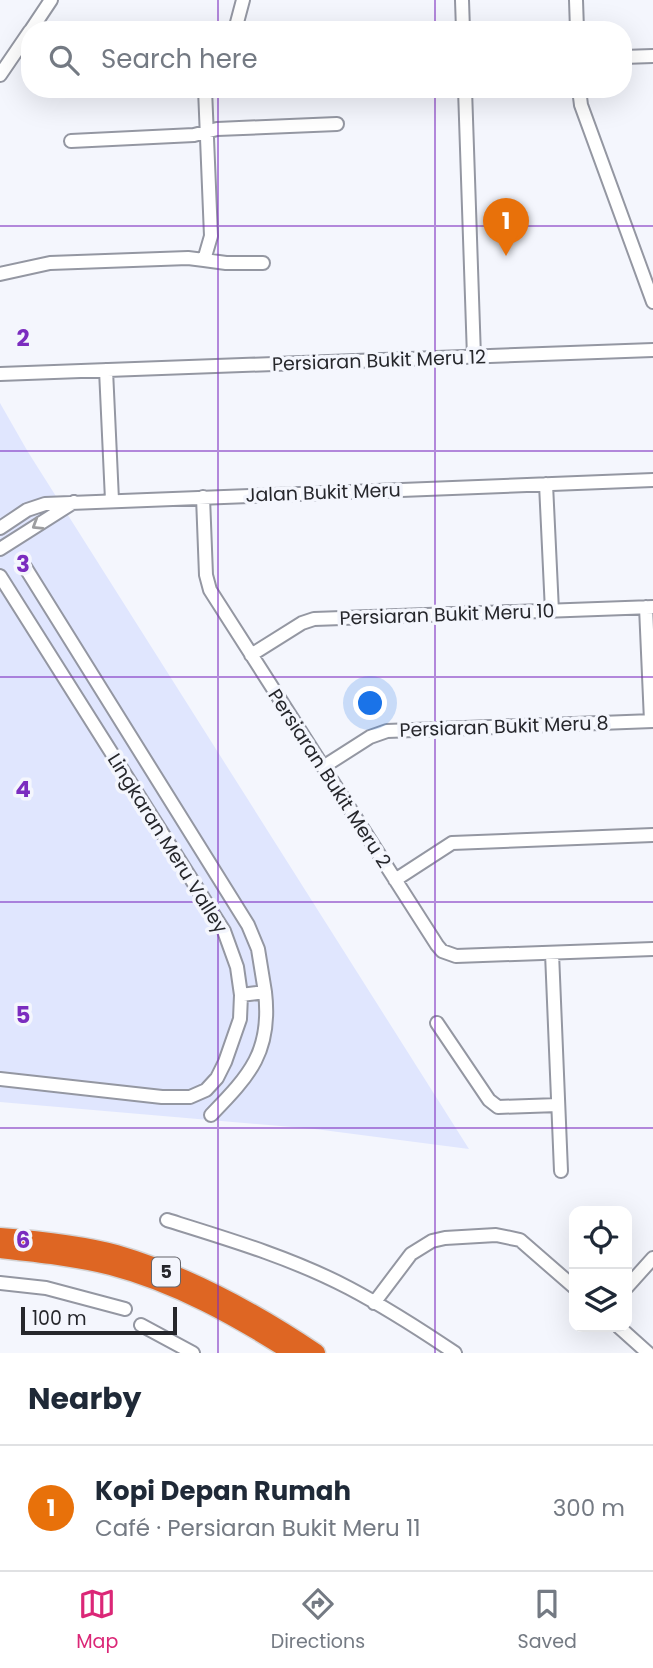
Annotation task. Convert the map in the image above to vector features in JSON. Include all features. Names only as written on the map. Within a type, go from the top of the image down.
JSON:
[{"type":"highway","name":"5","points":[[0,1237],[83,1247],[142,1262],[196,1284],[252,1313],[316,1353]]},
{"type":"highway","name":"5","points":[[0,1249],[81,1260],[138,1275],[190,1295],[293,1353]]},
{"type":"street","points":[[36,21],[51,0]]},
{"type":"street","points":[[237,21],[243,0]]},
{"type":"street","points":[[462,0],[463,21]]},
{"type":"street","points":[[576,0],[577,21]]},
{"type":"street","points":[[0,75],[21,44]]},
{"type":"street","points":[[632,57],[653,56]]},
{"type":"street","points":[[204,260],[211,236],[205,98]]},
{"type":"street","points":[[465,98],[474,357]]},
{"type":"street","points":[[580,98],[653,302]]},
{"type":"street","points":[[71,141],[194,135],[217,129],[337,124]]},
{"type":"street","points":[[0,274],[50,263],[188,258],[226,263],[263,262]]},
{"type":"street","name":"Persiaran Bukit Meru 12","points":[[0,374],[653,350]]},
{"type":"street","points":[[106,370],[112,500]]},
{"type":"street","name":"Jalan Bukit Meru","points":[[0,528],[36,506],[74,502],[653,480]]},
{"type":"street","points":[[546,484],[552,611]]},
{"type":"street","name":"Persiaran Bukit Meru 2","points":[[203,497],[207,585],[436,945],[448,954],[464,957],[653,949]]},
{"type":"street","points":[[0,549],[74,502]]},
{"type":"street","points":[[25,567],[248,925],[258,949],[265,992],[266,1030],[255,1063],[211,1115]]},
{"type":"street","name":"Lingkaran Meru Valley","points":[[0,576],[224,931],[234,957],[241,995],[237,1033],[221,1070],[212,1085],[190,1097],[162,1097],[0,1079]]},
{"type":"street","points":[[650,607],[652,721]]},
{"type":"street","name":"Persiaran Bukit Meru 10","points":[[251,655],[302,623],[314,619],[650,607]]},
{"type":"street","points":[[89,717],[109,704]]},
{"type":"street","name":"Persiaran Bukit Meru 8","points":[[323,767],[370,737],[387,731],[652,721]]},
{"type":"street","points":[[395,880],[452,843],[653,835]]},
{"type":"street","points":[[552,953],[561,1171]]},
{"type":"street","points":[[241,995],[265,992]]},
{"type":"street","points":[[437,1023],[489,1100],[498,1107],[558,1105]]},
{"type":"street","points":[[167,1220],[289,1261],[349,1288],[455,1353]]},
{"type":"street","points":[[374,1303],[411,1255],[432,1241],[445,1238],[496,1235],[520,1240],[569,1283]]},
{"type":"street","points":[[632,1281],[653,1258]]},
{"type":"street","points":[[0,1283],[65,1292],[125,1309]]},
{"type":"street","points":[[141,1325],[188,1352]]},
{"type":"street","points":[[625,1332],[648,1353]]},
{"type":"shaded area","points":[[0,403],[28,452],[469,1149],[315,1129],[0,1102]]},
{"type":"place","name":"Kopi Depan Rumah","points":[[506,256]]}]
